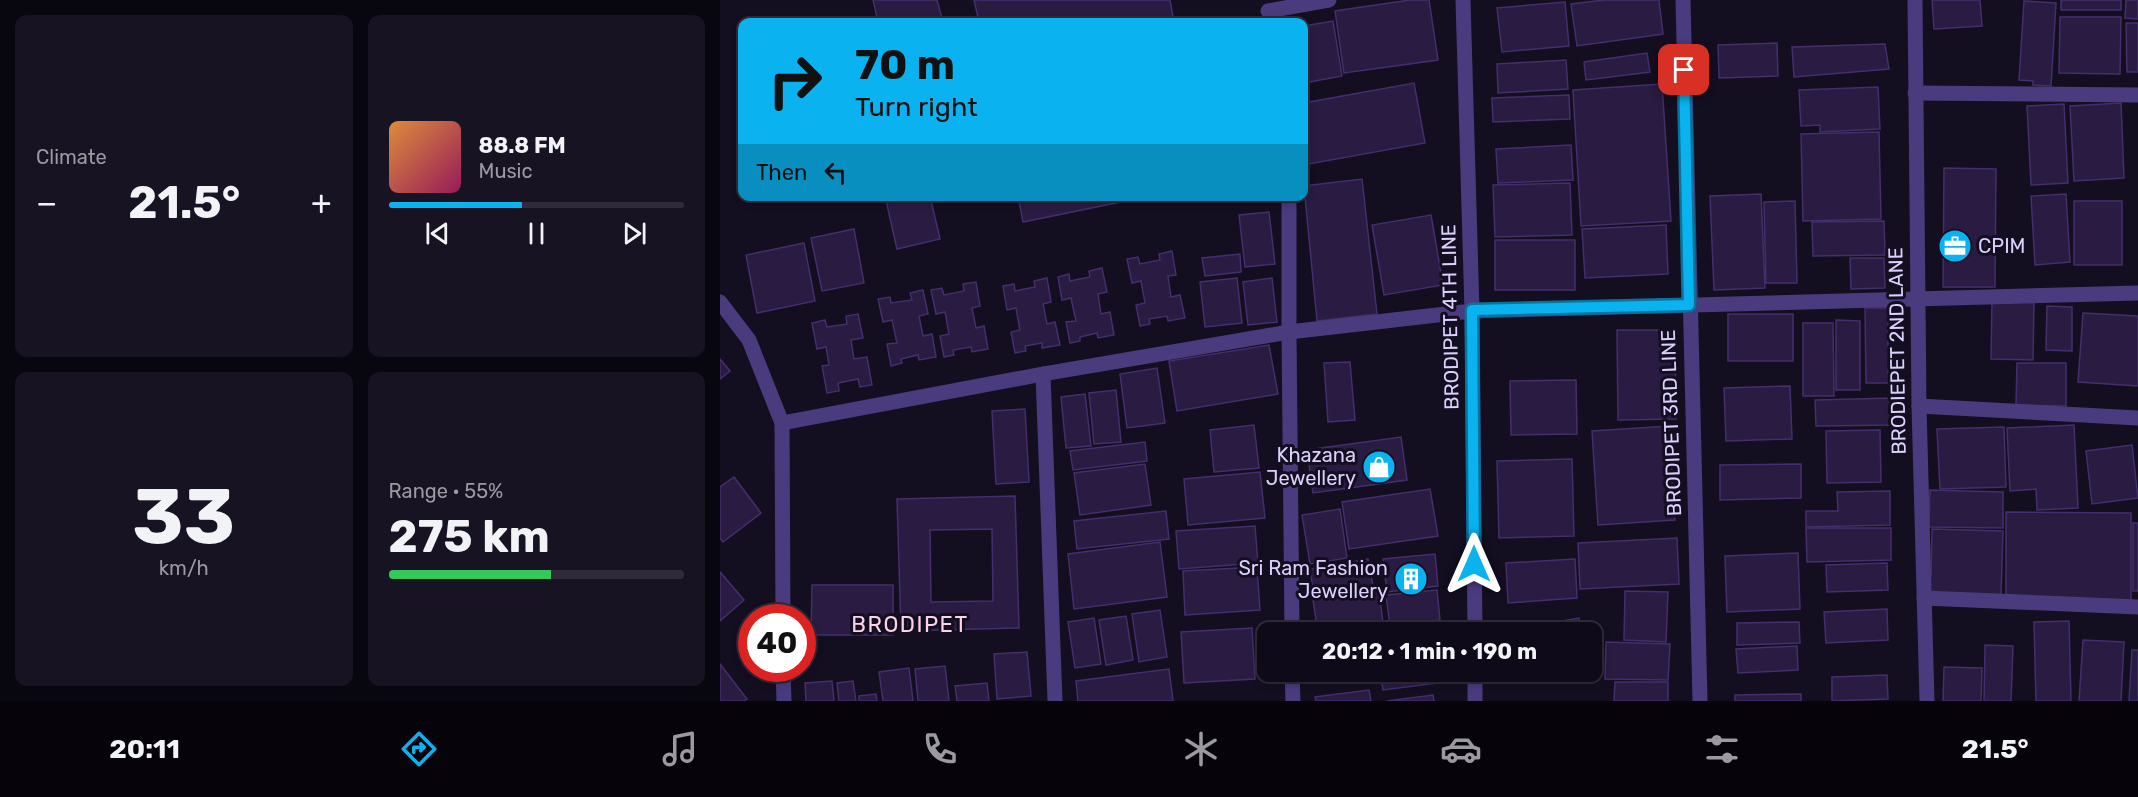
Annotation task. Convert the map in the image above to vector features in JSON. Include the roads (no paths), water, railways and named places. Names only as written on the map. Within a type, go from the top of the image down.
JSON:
[{"type":"street","points":[[1268,11],[1329,0]]},
{"type":"street","name":"BRODIPET 4TH LINE","points":[[1463,0],[1472,310],[1475,622]]},
{"type":"street","name":"BRODIPET 3RD LINE","points":[[1683,0],[1700,701]]},
{"type":"street","name":"BRODIEPET 2ND LANE","points":[[1915,0],[1917,299],[1928,701]]},
{"type":"street","points":[[1915,93],[2138,95]]},
{"type":"street","points":[[1289,201],[1292,622]]},
{"type":"street","points":[[783,423],[1043,374],[1289,332],[1472,310],[2138,293]]},
{"type":"street","points":[[720,302],[749,340],[783,423],[783,604]]},
{"type":"street","points":[[1043,374],[1054,701]]},
{"type":"street","points":[[1919,406],[2138,418]]},
{"type":"street","points":[[1924,598],[2138,607]]},
{"type":"street","points":[[783,682],[784,701]]},
{"type":"street","points":[[1292,682],[1293,701]]},
{"type":"street","points":[[1475,682],[1475,701]]},
{"type":"place","name":"CPIM","points":[[1955,246]]},
{"type":"place","name":"Khazana Jewellery","points":[[1379,467]]},
{"type":"place","name":"Sri Ram Fashion Jewellery","points":[[1411,579]]},
{"type":"district","name":"BRODIPET","points":[[910,624]]}]
